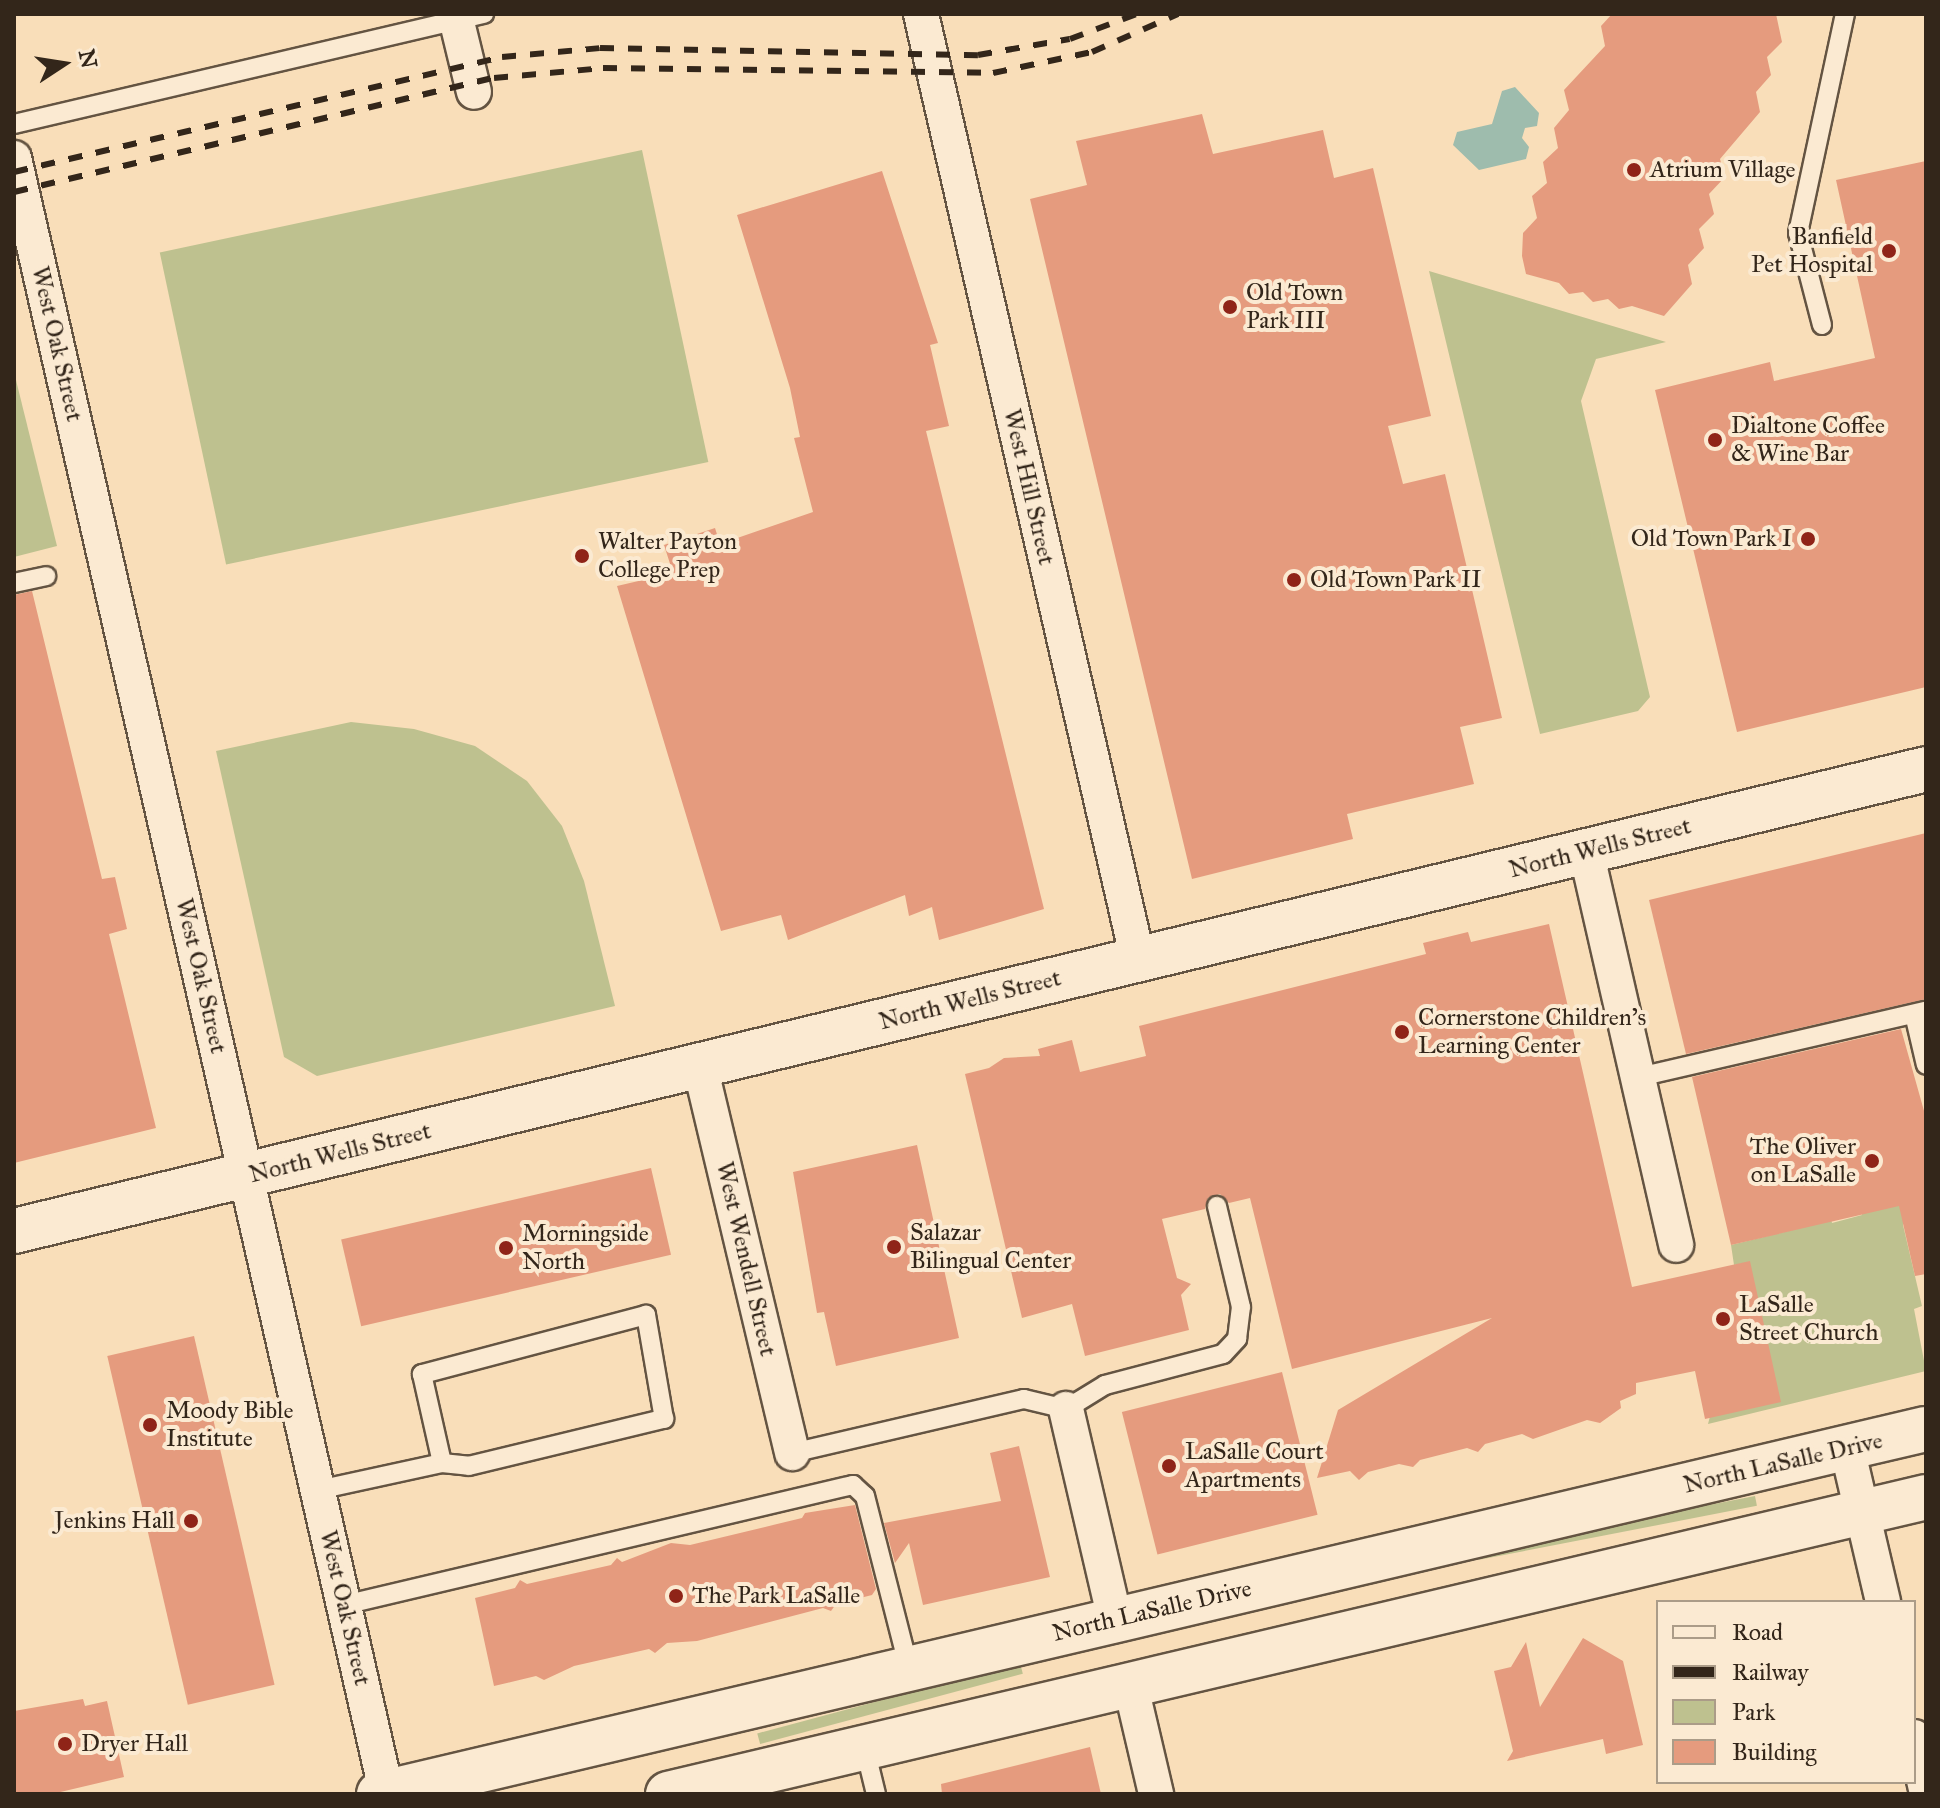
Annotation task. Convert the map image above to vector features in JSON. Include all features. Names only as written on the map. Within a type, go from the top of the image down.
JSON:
[{"type":"main road","name":"North Wells Street","points":[[14,1231],[1926,769]]},
{"type":"main road","name":"North LaSalle Drive","points":[[384,1793],[1926,1429]]},
{"type":"main road","points":[[668,1794],[1926,1497]]},
{"type":"main road","points":[[1115,1620],[1131,1687]]},
{"type":"street","name":"West Hill Street","points":[[921,14],[1138,960]]},
{"type":"street","points":[[465,16],[474,92]]},
{"type":"street","name":"West Oak Street","points":[[14,158],[318,1490],[384,1793]]},
{"type":"street","points":[[1586,851],[1676,1245]]},
{"type":"street","name":"West Wendell Street","points":[[700,1066],[792,1453]]},
{"type":"street","points":[[1066,1409],[1115,1620]]},
{"type":"street","points":[[1847,1448],[1883,1600]]},
{"type":"street","points":[[1131,1687],[1156,1794]]},
{"type":"street","points":[[1916,1746],[1926,1789]]},
{"type":"lane","points":[[1822,325],[1798,233],[1845,14]]},
{"type":"lane","points":[[14,124],[465,16]]},
{"type":"lane","points":[[14,583],[46,576]]},
{"type":"lane","points":[[1639,1077],[1920,1012],[1926,1065]]},
{"type":"lane","points":[[792,1453],[1024,1399],[1066,1409],[1105,1385],[1223,1354],[1237,1339],[1241,1307],[1217,1206]]},
{"type":"lane","points":[[318,1490],[442,1463],[469,1466],[664,1419],[646,1315],[422,1374],[442,1463]]},
{"type":"lane","points":[[344,1605],[853,1485],[865,1496],[909,1668]]},
{"type":"lane","points":[[865,1749],[876,1794]]},
{"type":"green space","points":[[642,150],[708,462],[226,565],[160,253]]},
{"type":"green space","points":[[1429,271],[1666,342],[1596,359],[1581,401],[1650,697],[1638,711],[1540,734]]},
{"type":"green space","points":[[14,372],[57,546],[14,557]]},
{"type":"green space","points":[[351,722],[414,729],[475,746],[527,781],[562,826],[584,881],[615,1006],[317,1076],[284,1057],[216,751]]},
{"type":"green space","points":[[1809,1127],[1832,1223],[1862,1215],[1859,1199],[1908,1187],[1903,1225],[1922,1306],[1914,1309],[1926,1371],[1708,1424],[1750,1262],[1734,1265],[1731,1245],[1796,1229]]},
{"type":"green space","points":[[1755,1496],[1757,1506],[1479,1560],[1477,1550]]},
{"type":"green space","points":[[1020,1663],[1023,1674],[760,1744],[757,1733]]},
{"type":"shaded area","points":[[1515,87],[1539,113],[1537,126],[1525,128],[1522,138],[1529,147],[1526,159],[1479,170],[1453,145],[1457,132],[1492,124],[1502,91]]},
{"type":"building","name":"Atrium Village","points":[[1612,14],[1776,14],[1782,42],[1767,57],[1771,75],[1756,92],[1760,112],[1720,159],[1725,177],[1709,194],[1714,214],[1699,229],[1704,248],[1688,265],[1692,284],[1664,316],[1632,306],[1619,309],[1608,299],[1593,302],[1583,292],[1569,294],[1559,283],[1526,274],[1522,256],[1523,233],[1537,218],[1532,196],[1547,183],[1543,162],[1558,148],[1554,128],[1569,110],[1564,90],[1605,46],[1601,26]]},
{"type":"building","points":[[1202,114],[1213,154],[1323,130],[1334,178],[1373,168],[1431,416],[1388,426],[1403,484],[1445,474],[1502,718],[1460,727],[1474,784],[1347,814],[1353,839],[1192,879],[1030,199],[1087,185],[1076,141]]},
{"type":"building","name":"Old Town Park I","points":[[1926,161],[1926,687],[1737,732],[1655,390],[1770,362],[1774,381],[1875,358],[1836,180]]},
{"type":"building","points":[[882,171],[938,343],[930,345],[949,426],[926,431],[1044,909],[939,940],[932,907],[909,916],[905,895],[788,940],[781,915],[721,931],[617,586],[673,573],[664,545],[715,528],[720,544],[813,512],[794,438],[800,437],[790,388],[737,215]]},
{"type":"building","points":[[32,591],[102,879],[115,877],[127,929],[109,934],[156,1128],[14,1163],[14,595]]},
{"type":"building","points":[[1926,833],[1926,999],[1686,1054],[1649,900]]},
{"type":"building","points":[[1549,924],[1632,1287],[1750,1261],[1781,1402],[1705,1419],[1695,1371],[1636,1383],[1636,1394],[1620,1401],[1621,1408],[1600,1423],[1587,1420],[1533,1439],[1522,1434],[1485,1444],[1478,1452],[1467,1448],[1420,1460],[1413,1467],[1399,1464],[1368,1472],[1359,1480],[1350,1471],[1317,1478],[1338,1410],[1492,1318],[1292,1369],[1250,1198],[1229,1203],[1220,1194],[1208,1198],[1205,1209],[1162,1219],[1177,1278],[1191,1284],[1181,1295],[1189,1330],[1085,1356],[1072,1304],[1022,1318],[965,1074],[989,1068],[1004,1058],[1040,1056],[1038,1049],[1072,1040],[1080,1072],[1146,1056],[1139,1026],[1426,954],[1423,943],[1468,932],[1471,942]]},
{"type":"building","name":"The Oliver on LaSalle","points":[[1901,1029],[1926,1118],[1926,1274],[1915,1276],[1899,1206],[1731,1245],[1692,1077]]},
{"type":"building","points":[[917,1145],[959,1338],[836,1366],[824,1312],[817,1313],[793,1172]]},
{"type":"building","name":"Morningside North","points":[[651,1168],[671,1255],[361,1326],[341,1240]]},
{"type":"building","name":"Jenkins Hall","points":[[194,1336],[275,1685],[188,1705],[107,1356]]},
{"type":"building","name":"LaSalle Court Apartments","points":[[1282,1372],[1318,1515],[1157,1555],[1122,1412]]},
{"type":"building","points":[[1019,1446],[1050,1577],[923,1605],[909,1543],[895,1563],[884,1523],[1001,1501],[990,1453]]},
{"type":"building","name":"The Park LaSalle","points":[[855,1505],[876,1589],[872,1595],[836,1604],[831,1611],[823,1608],[697,1641],[667,1643],[655,1653],[649,1649],[574,1666],[544,1680],[536,1676],[494,1686],[475,1598],[515,1588],[520,1580],[527,1584],[611,1565],[617,1558],[622,1562],[671,1543],[690,1545],[802,1518],[805,1513]]},
{"type":"building","points":[[1583,1638],[1623,1661],[1643,1745],[1606,1754],[1603,1739],[1507,1761],[1513,1751],[1494,1671],[1511,1667],[1526,1642],[1540,1707]]},
{"type":"building","name":"Dryer Hall","points":[[83,1699],[85,1706],[107,1701],[124,1777],[52,1794],[14,1794],[14,1711]]},
{"type":"building","points":[[1090,1747],[1101,1794],[942,1794],[941,1784]]},
{"type":"railway","points":[[14,172],[502,57],[600,48],[978,55],[1070,39],[1137,14]]},
{"type":"railway","points":[[14,192],[494,78],[603,68],[993,73],[1092,52],[1178,14]]},
{"type":"place","name":"Atrium Village","points":[[1634,170]]},
{"type":"place","name":"Banfield Pet Hospital","points":[[1889,251]]},
{"type":"place","name":"Old Town Park III","points":[[1230,307]]},
{"type":"place","name":"Dialtone Coffee & Wine Bar","points":[[1715,440]]},
{"type":"place","name":"Old Town Park I","points":[[1808,539]]},
{"type":"place","name":"Walter Payton College Prep","points":[[582,556]]},
{"type":"place","name":"Old Town Park II","points":[[1294,580]]},
{"type":"place","name":"Cornerstone Children's Learning Center","points":[[1402,1032]]},
{"type":"place","name":"The Oliver on LaSalle","points":[[1872,1161]]},
{"type":"place","name":"Salazar Bilingual Center","points":[[894,1247]]},
{"type":"place","name":"Morningside North","points":[[506,1248]]},
{"type":"place","name":"LaSalle Street Church","points":[[1723,1319]]},
{"type":"place","name":"Moody Bible Institute","points":[[150,1425]]},
{"type":"place","name":"LaSalle Court Apartments","points":[[1169,1466]]},
{"type":"place","name":"Jenkins Hall","points":[[191,1521]]},
{"type":"place","name":"The Park LaSalle","points":[[676,1596]]},
{"type":"place","name":"Dryer Hall","points":[[65,1744]]}]
